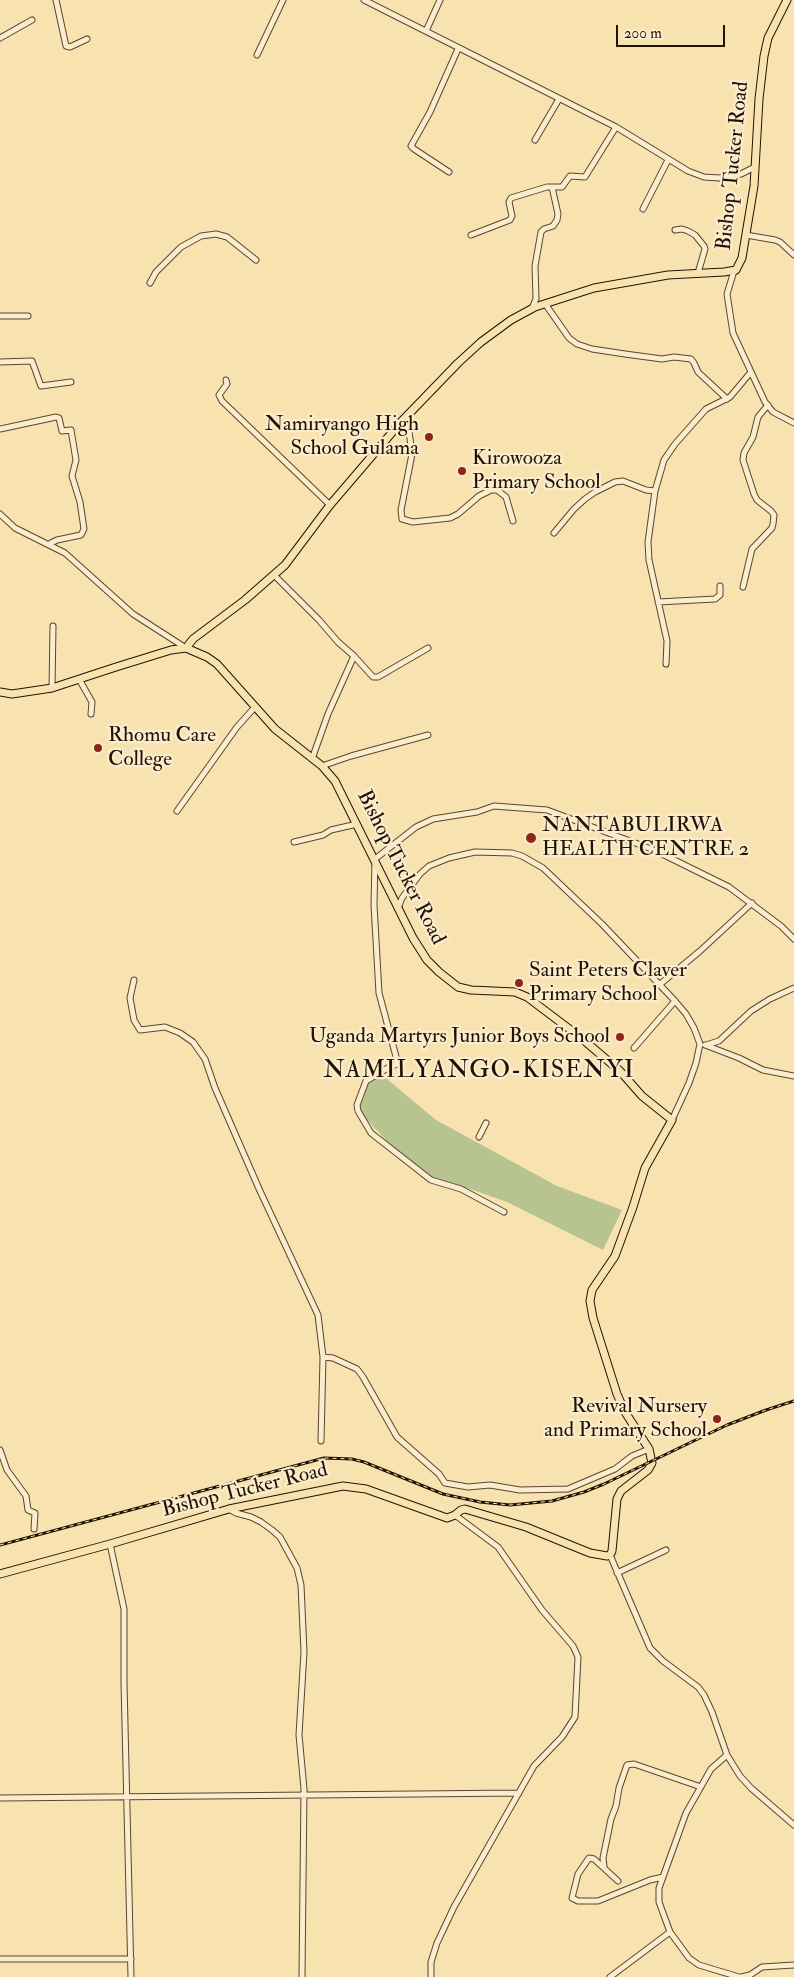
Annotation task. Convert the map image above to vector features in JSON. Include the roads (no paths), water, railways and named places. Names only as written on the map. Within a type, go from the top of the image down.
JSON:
[{"type":"main road","name":"Bishop Tucker Road","points":[[672,1120],[642,1096],[620,1071],[585,1041],[527,998],[515,992],[471,990],[447,980],[427,960],[413,938],[335,781],[322,766],[285,738],[217,664],[207,657],[186,648],[193,639],[245,600],[293,556],[330,505],[449,370],[481,342],[511,320],[535,307],[594,288],[668,275],[734,271],[742,258],[746,235],[755,167],[759,99],[764,56],[768,38],[784,1]]},
{"type":"main road","points":[[0,692],[12,694],[52,688],[172,650],[186,648]]},
{"type":"main road","points":[[610,1555],[619,1494],[626,1485],[650,1467],[652,1461],[649,1449],[625,1412],[617,1394],[591,1310],[591,1295],[615,1256],[633,1207],[644,1168],[672,1120]]},
{"type":"main road","name":"Bishop Tucker Road","points":[[0,1574],[229,1509],[343,1486],[373,1492],[447,1518],[466,1509],[526,1527],[590,1553],[610,1555]]},
{"type":"street","points":[[56,0],[66,46],[70,47],[87,39]]},
{"type":"street","points":[[257,55],[283,0]]},
{"type":"street","points":[[364,0],[616,127],[688,172],[711,178],[729,177],[755,167]]},
{"type":"street","points":[[426,31],[440,0]]},
{"type":"street","points":[[0,38],[32,20]]},
{"type":"street","points":[[449,172],[414,150],[411,146],[430,112],[458,49]]},
{"type":"street","points":[[535,140],[559,99]]},
{"type":"street","points":[[471,235],[510,220],[512,216],[509,202],[511,198],[552,186],[562,187],[570,176],[585,178],[616,127]]},
{"type":"street","points":[[643,209],[668,160]]},
{"type":"street","points":[[533,306],[536,299],[535,266],[540,235],[542,230],[553,226],[557,220],[552,186]]},
{"type":"street","points":[[675,230],[682,229],[688,231],[700,239],[704,246],[704,256],[698,273]]},
{"type":"street","points":[[150,283],[156,272],[181,247],[201,236],[216,234],[227,237],[256,260]]},
{"type":"street","points":[[746,235],[780,242],[794,255]]},
{"type":"street","points":[[734,271],[729,285],[728,308],[733,333],[768,406],[774,412],[794,423]]},
{"type":"street","points":[[546,304],[569,338],[576,344],[592,349],[662,359],[674,357],[691,359],[698,372],[727,399]]},
{"type":"street","points":[[0,316],[28,316]]},
{"type":"street","points":[[0,362],[32,361],[41,386],[71,382]]},
{"type":"street","points":[[666,664],[667,641],[650,570],[648,542],[655,491],[664,460],[674,444],[706,409],[727,399],[751,372]]},
{"type":"street","points":[[226,380],[228,383],[220,393],[220,399],[330,505]]},
{"type":"street","points":[[743,587],[752,550],[757,542],[772,528],[773,524],[774,515],[754,494],[742,460],[753,437],[758,417],[768,406]]},
{"type":"street","points":[[407,416],[412,454],[401,510],[402,519],[413,522],[450,518],[458,514],[478,496],[492,490],[497,490],[506,498],[513,521]]},
{"type":"street","points":[[0,429],[56,417],[58,418],[61,431],[71,430],[70,434],[76,460],[72,478],[80,502],[83,532],[49,544]]},
{"type":"street","points":[[554,533],[574,508],[594,492],[615,482],[623,482],[655,491]]},
{"type":"street","points":[[0,514],[15,528],[49,544],[74,560],[134,614],[186,648]]},
{"type":"street","points":[[274,574],[338,642],[376,678],[428,648]]},
{"type":"street","points":[[658,602],[715,599],[720,595],[720,586]]},
{"type":"street","points":[[52,688],[53,626]]},
{"type":"street","points":[[312,759],[328,714],[354,656]]},
{"type":"street","points":[[79,679],[92,702],[91,714]]},
{"type":"street","points":[[177,811],[237,727],[255,707]]},
{"type":"street","points":[[322,766],[428,735]]},
{"type":"street","points":[[504,1212],[461,1189],[431,1180],[371,1133],[358,1111],[357,1105],[366,1081],[391,1066],[398,1064],[378,993],[374,905],[375,859],[416,827],[433,819],[477,812],[494,806],[547,810],[654,850],[730,887],[794,939]]},
{"type":"street","points":[[294,842],[357,824]]},
{"type":"street","points":[[398,908],[402,898],[420,874],[429,866],[449,858],[475,852],[501,852],[522,856],[550,874],[602,924],[686,1014],[703,1045],[739,1058],[763,1070],[794,1076]]},
{"type":"street","points":[[659,985],[700,951],[752,903]]},
{"type":"street","points":[[134,980],[130,998],[134,1020],[140,1030],[165,1027],[180,1033],[193,1042],[205,1058],[215,1088],[249,1166],[318,1314],[323,1357],[321,1441]]},
{"type":"street","points":[[703,1045],[719,1041],[751,1011],[770,999],[794,988]]},
{"type":"street","points":[[634,1048],[674,1001]]},
{"type":"street","points":[[672,1120],[691,1078],[703,1045]]},
{"type":"street","points":[[479,1137],[486,1123]]},
{"type":"street","points":[[323,1357],[333,1358],[357,1370],[363,1377],[397,1437],[439,1474],[445,1483],[476,1487],[490,1485],[520,1490],[568,1489],[615,1469],[632,1456],[649,1449]]},
{"type":"street","points":[[0,1450],[7,1470],[26,1496],[28,1510],[35,1513],[34,1529]]},
{"type":"street","points":[[229,1509],[236,1514],[251,1517],[280,1537],[297,1568],[301,1585],[304,1652],[299,1735],[304,1796],[302,1977]]},
{"type":"street","points":[[431,1977],[431,1962],[437,1943],[450,1916],[534,1766],[562,1737],[575,1717],[578,1658],[573,1646],[542,1610],[498,1547],[456,1515]]},
{"type":"street","points":[[110,1544],[124,1609],[131,1977]]},
{"type":"street","points":[[618,1574],[666,1550]]},
{"type":"street","points":[[610,1555],[650,1648],[663,1661],[698,1687],[704,1695],[727,1755],[751,1788],[794,1825]]},
{"type":"street","points":[[727,1755],[711,1769],[680,1826],[659,1888],[659,1902],[670,1932],[689,1958],[699,1965],[740,1977],[750,1976],[762,1967],[794,1966]]},
{"type":"street","points":[[604,1867],[602,1858],[610,1819],[616,1806],[619,1788],[627,1765],[634,1764],[701,1787]]},
{"type":"street","points":[[0,1798],[519,1794]]},
{"type":"street","points":[[618,1881],[594,1859],[589,1858],[582,1865],[571,1895],[574,1900],[598,1901],[650,1880],[663,1877]]},
{"type":"street","points":[[610,1977],[670,1932]]},
{"type":"street","points":[[0,1959],[131,1959]]},
{"type":"railway","points":[[0,1545],[324,1458],[352,1459],[364,1462],[443,1494],[480,1502],[510,1505],[552,1501],[604,1484],[727,1425],[794,1401]]},
{"type":"place","name":"Namiryango High School Gulama","points":[[429,437]]},
{"type":"place","name":"Kirowooza Primary School","points":[[462,471]]},
{"type":"place","name":"Rhomu Care College","points":[[98,748]]},
{"type":"place","name":"NANTABULIRWA HEALTH CENTRE 2","points":[[531,838]]},
{"type":"place","name":"Saint Peters Claver Primary School","points":[[519,983]]},
{"type":"place","name":"Uganda Martyrs Junior Boys School","points":[[620,1037]]},
{"type":"place","name":"Revival Nursery and Primary School","points":[[717,1419]]},
{"type":"district","name":"NAMILYANGO-KISENYI","points":[[479,1072]]}]
